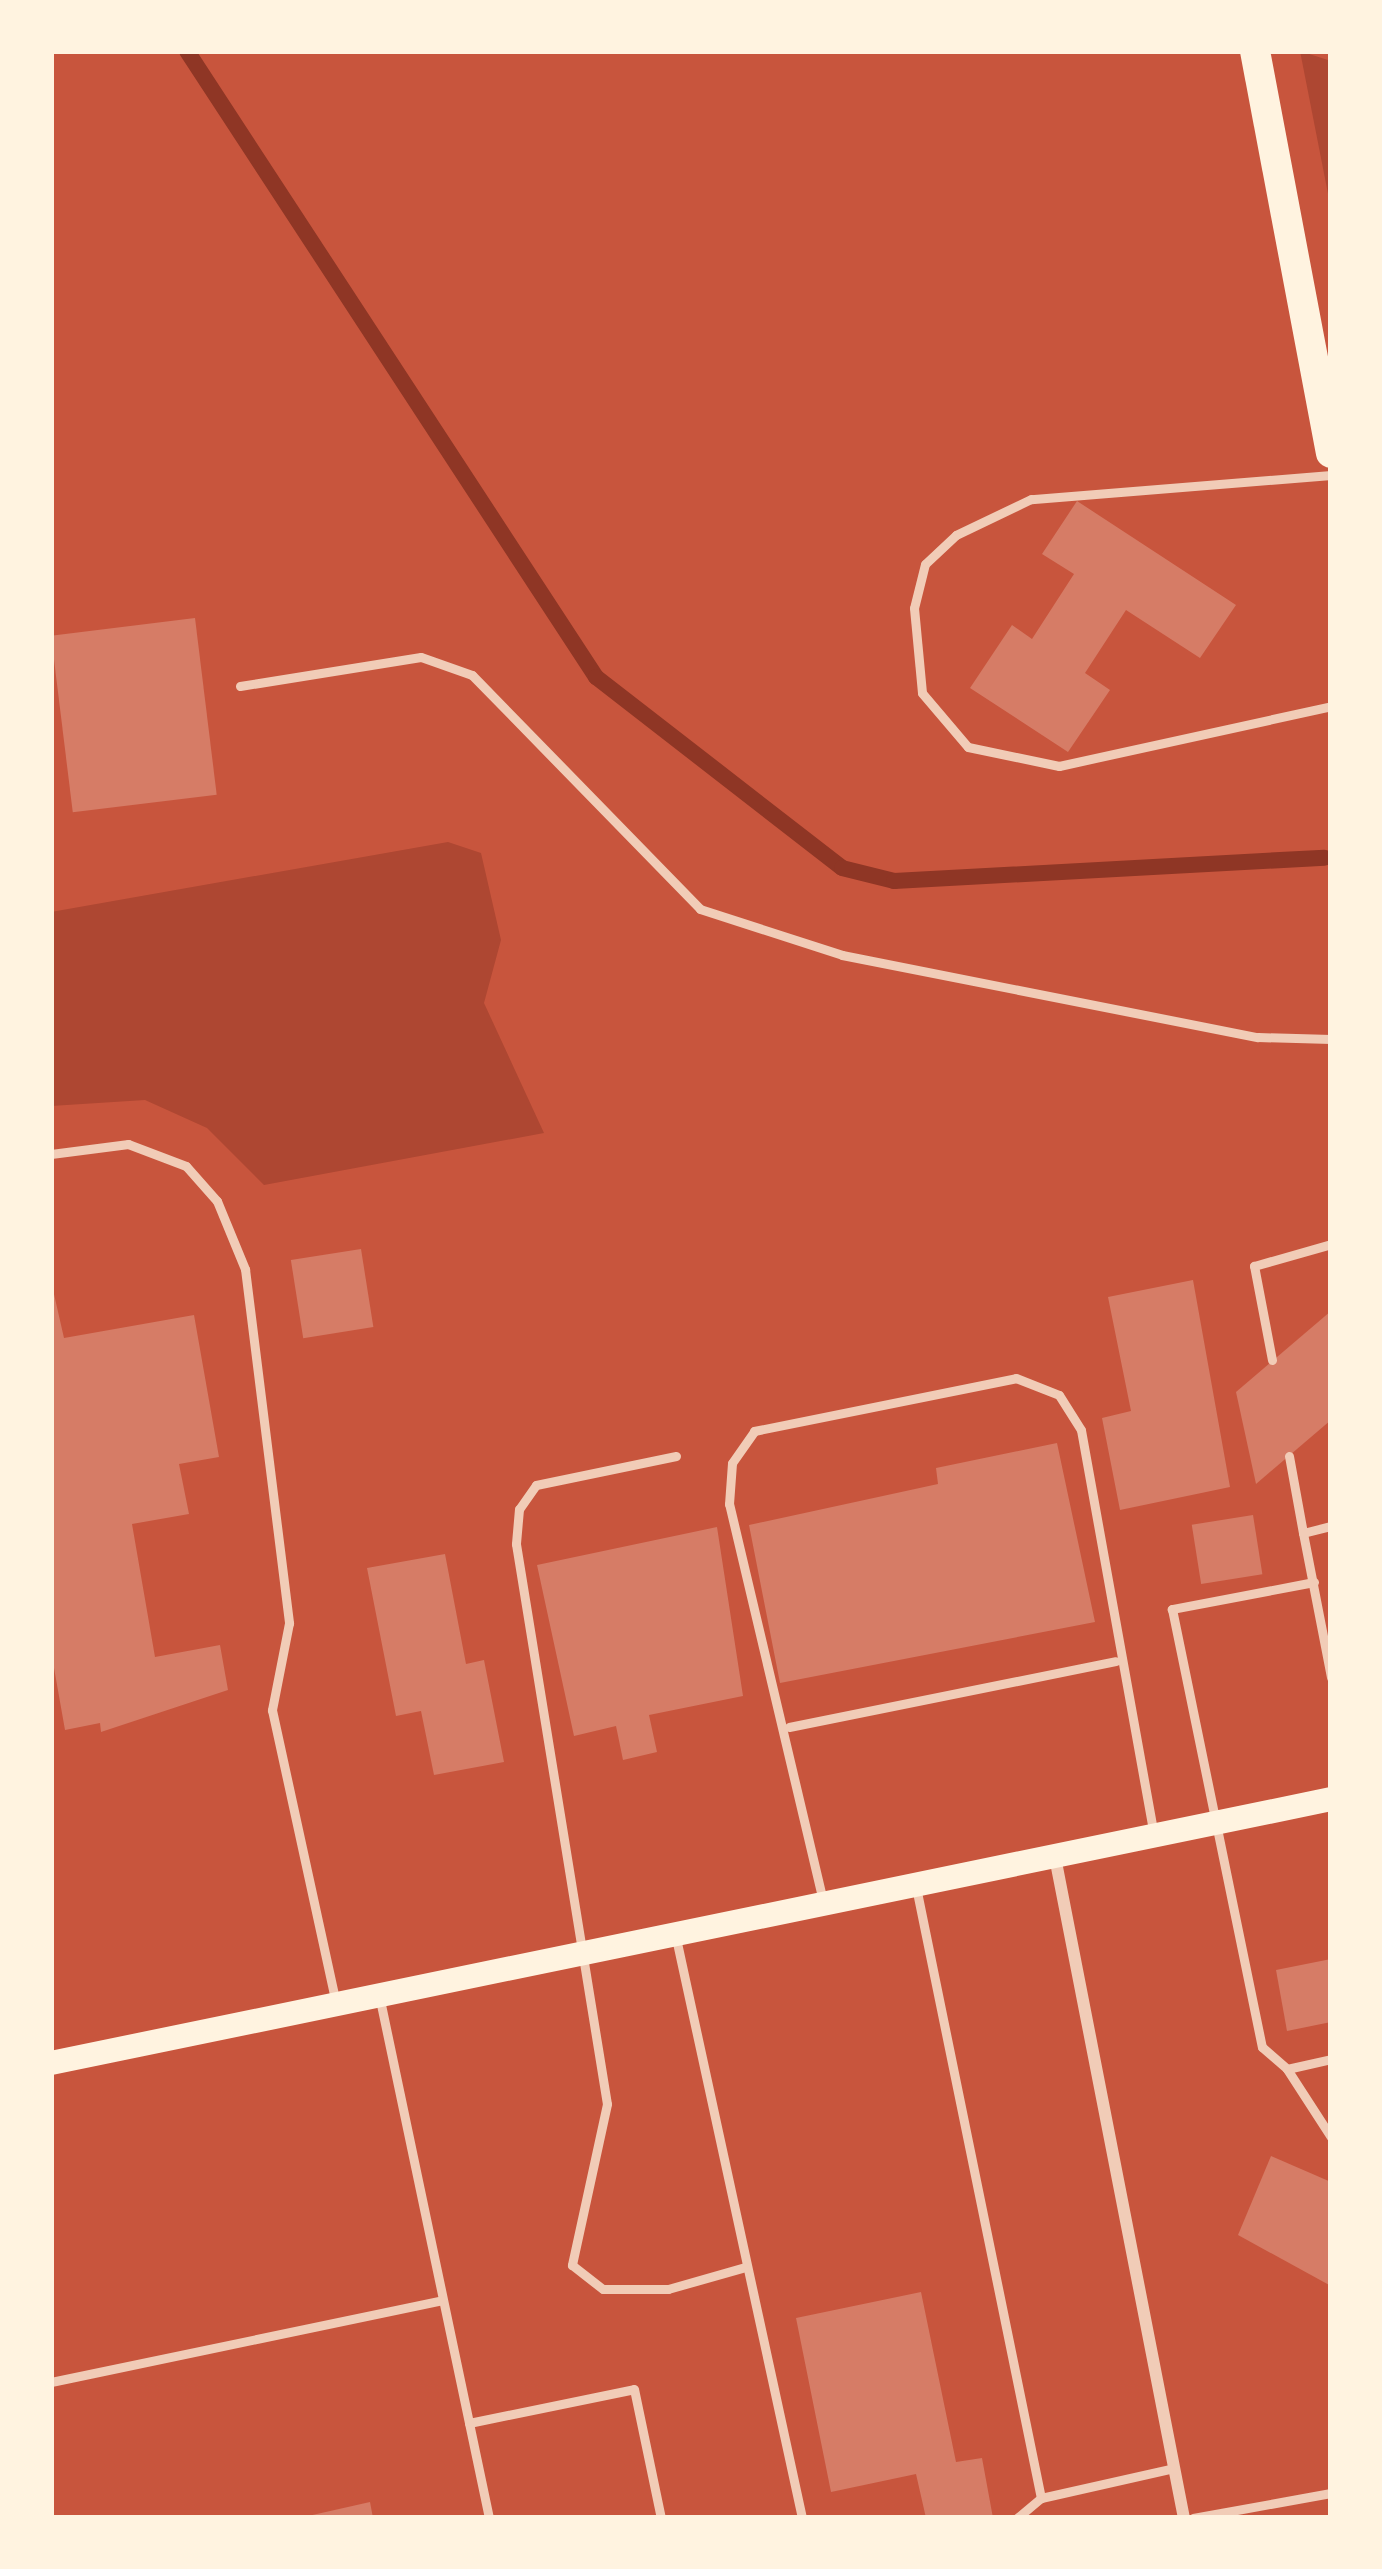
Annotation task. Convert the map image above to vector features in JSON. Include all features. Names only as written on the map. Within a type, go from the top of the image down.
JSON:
[{"type":"main road","points":[[1255,51],[1330,434]]},
{"type":"main road","points":[[51,2063],[1331,1799]]},
{"type":"street","points":[[1055,1857],[1184,2518]]},
{"type":"lane","points":[[1331,475],[1030,499],[940,549],[914,608],[922,694],[968,747],[1059,766],[1331,706]]},
{"type":"lane","points":[[240,686],[421,657],[472,675],[700,909],[842,955],[1258,1037],[1331,1039]]},
{"type":"lane","points":[[51,1154],[128,1144],[186,1166],[217,1201],[245,1269],[290,1623],[272,1710],[336,2005]]},
{"type":"lane","points":[[1272,1360],[1254,1266],[1331,1244]]},
{"type":"lane","points":[[824,1901],[789,1727],[766,1680],[729,1504],[732,1463],[754,1431],[1016,1378],[1059,1395],[1081,1430],[1116,1605],[1115,1661],[1154,1836]]},
{"type":"lane","points":[[676,1456],[536,1484],[519,1509],[516,1544],[590,1951],[608,2104],[572,2265],[603,2289],[668,2289],[745,2267]]},
{"type":"lane","points":[[1289,1456],[1331,1677]]},
{"type":"lane","points":[[1304,1533],[1331,1526]]},
{"type":"lane","points":[[1314,1582],[1172,1609],[1210,1825],[1262,2047],[1287,2069],[1331,2138]]},
{"type":"lane","points":[[789,1727],[1115,1661]]},
{"type":"lane","points":[[915,1882],[1041,2498]]},
{"type":"lane","points":[[675,1933],[802,2518]]},
{"type":"lane","points":[[379,1995],[489,2518]]},
{"type":"lane","points":[[1287,2069],[1331,2059]]},
{"type":"lane","points":[[51,2382],[443,2300]]},
{"type":"lane","points":[[469,2423],[634,2389],[661,2518]]},
{"type":"lane","points":[[1016,2518],[1041,2498],[1174,2468]]},
{"type":"lane","points":[[1193,2518],[1331,2493]]},
{"type":"shaded area","points":[[1300,51],[1331,61],[1331,209]]},
{"type":"shaded area","points":[[448,842],[481,853],[501,940],[484,1003],[544,1133],[264,1185],[207,1128],[145,1100],[51,1106],[51,912]]},
{"type":"building","points":[[1077,501],[1236,605],[1200,658],[1126,610],[1085,673],[1110,690],[1068,752],[970,688],[1012,625],[1032,639],[1074,574],[1042,554]]},
{"type":"building","points":[[195,618],[217,795],[73,812],[51,636]]},
{"type":"building","points":[[361,1249],[373,1327],[303,1338],[291,1260]]},
{"type":"building","points":[[1193,1280],[1230,1487],[1120,1510],[1102,1418],[1131,1411],[1108,1297]]},
{"type":"building","points":[[51,1281],[64,1338],[194,1315],[219,1457],[179,1464],[189,1514],[132,1524],[155,1657],[220,1645],[228,1690],[101,1732],[100,1723],[65,1730],[51,1651]]},
{"type":"building","points":[[1331,1311],[1331,1420],[1256,1484],[1236,1392]]},
{"type":"building","points":[[1057,1443],[1095,1622],[780,1683],[749,1525],[938,1484],[936,1468]]},
{"type":"building","points":[[1253,1515],[1262,1574],[1201,1584],[1192,1525]]},
{"type":"building","points":[[717,1527],[743,1696],[649,1715],[657,1752],[623,1760],[616,1726],[574,1736],[537,1565]]},
{"type":"building","points":[[445,1554],[466,1664],[484,1660],[504,1762],[434,1775],[421,1711],[396,1716],[367,1568]]},
{"type":"building","points":[[1331,1959],[1331,2022],[1287,2031],[1276,1970]]},
{"type":"building","points":[[1271,2156],[1331,2182],[1331,2286],[1238,2235]]},
{"type":"building","points":[[921,2292],[956,2462],[982,2458],[993,2518],[926,2518],[916,2474],[831,2492],[796,2318]]},
{"type":"building","points":[[370,2502],[373,2518],[308,2518],[308,2516]]},
{"type":"waterway","points":[[187,51],[596,677],[842,868],[894,881],[1324,858]]}]
